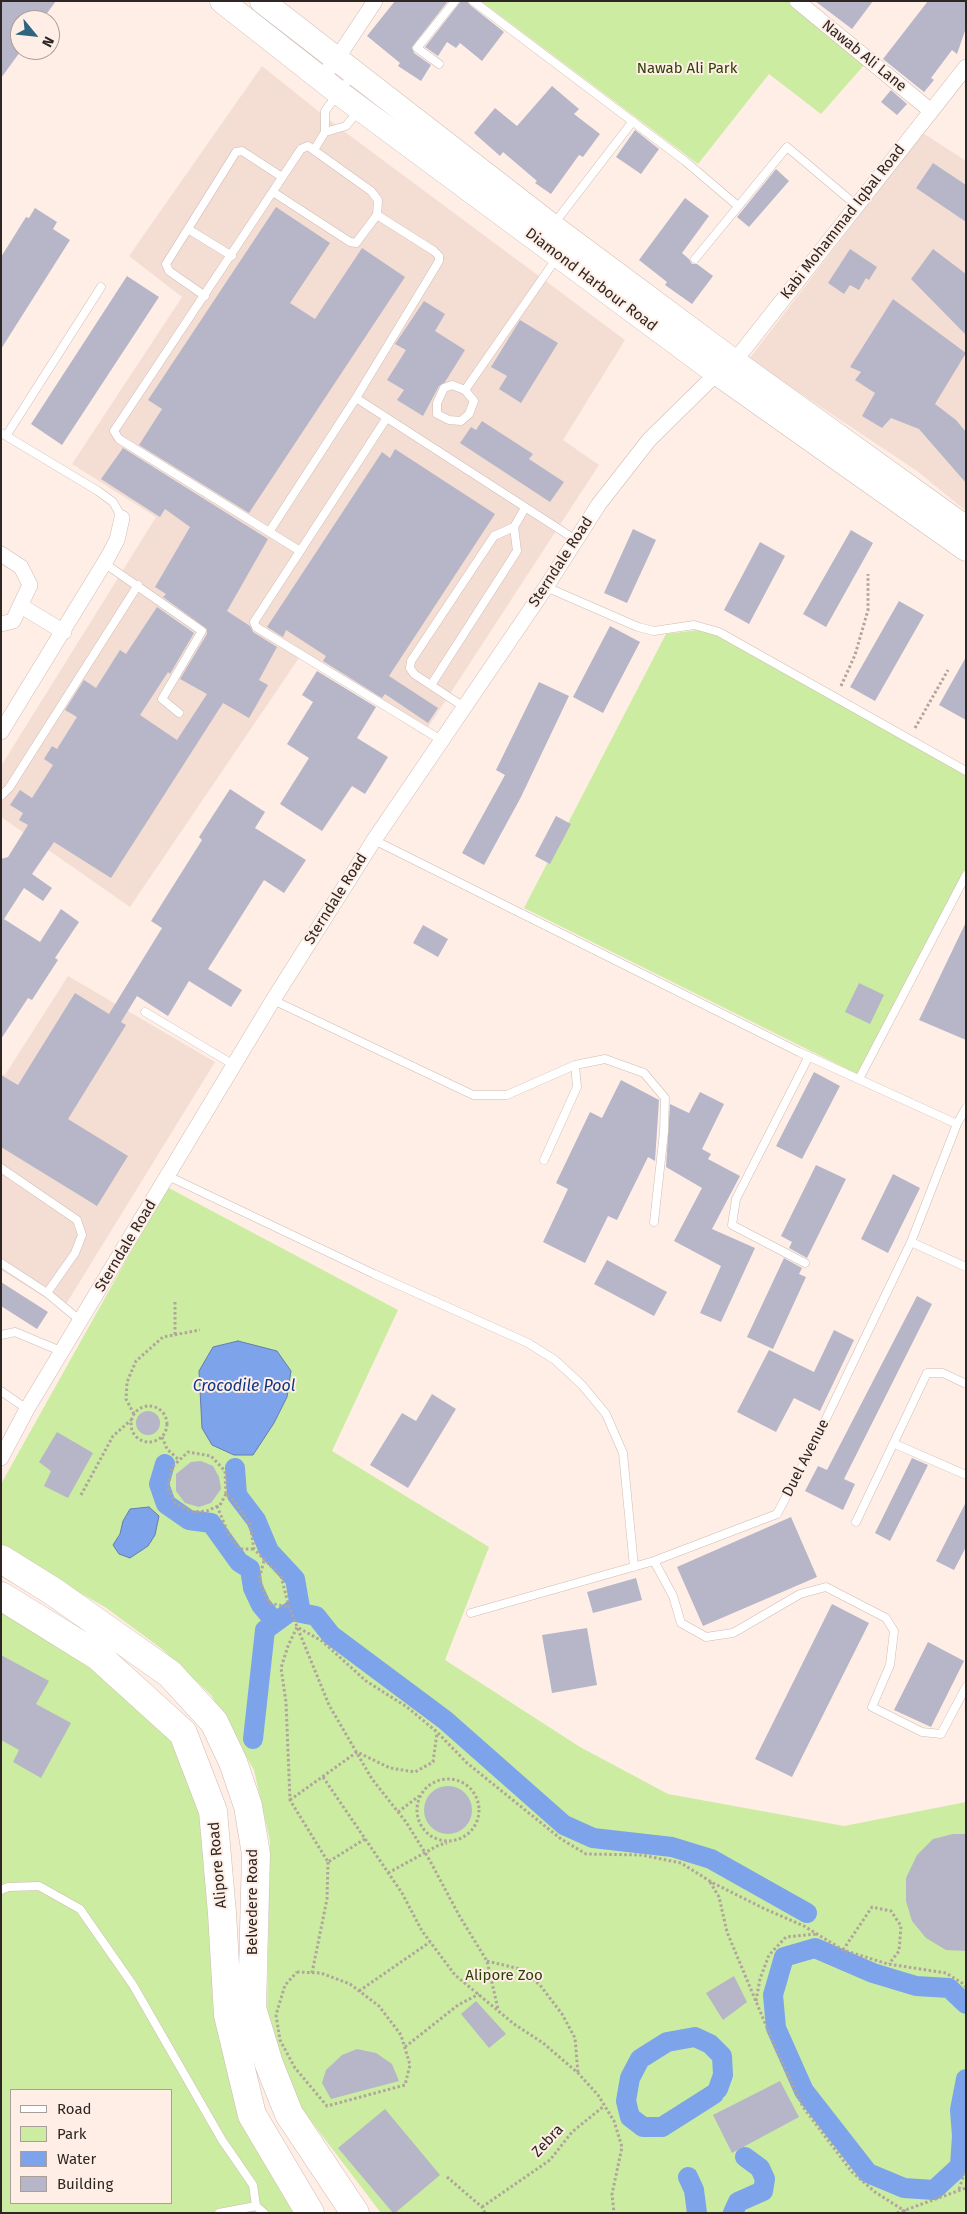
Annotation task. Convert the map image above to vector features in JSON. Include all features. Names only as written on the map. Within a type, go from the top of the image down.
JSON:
[{"type":"highway","name":"Belvedere Road","points":[[1,1559],[54,1592],[170,1674],[214,1722],[234,1762],[248,1806],[256,1854],[252,1999],[255,2017],[269,2064],[289,2114],[355,2213]]},
{"type":"highway","name":"Alipore Road","points":[[1,1596],[98,1656],[183,1733],[213,1811],[222,1912],[228,2015],[252,2115],[310,2213]]},
{"type":"main road","name":"Diamond Harbour Road","points":[[222,1],[330,86],[367,99],[552,226],[725,367],[966,549]]},
{"type":"main road","name":"Diamond Harbour Road","points":[[262,1],[345,66],[367,99],[558,256],[966,528]]},
{"type":"street","points":[[330,86],[345,66],[375,1]]},
{"type":"street","name":"Nawab Ali Lane","points":[[797,1],[814,7],[931,111]]},
{"type":"street","name":"Kabi Mohammad Iqbal Road","points":[[725,367],[737,358],[966,67]]},
{"type":"street","name":"Sterndale Road","points":[[1,1458],[27,1409],[82,1322],[273,1000],[374,840],[546,587],[599,504],[649,440],[725,367]]},
{"type":"street","points":[[1,732],[64,632],[118,540],[122,518]]},
{"type":"street","points":[[1,554],[21,567],[30,585],[13,621],[1,624]]},
{"type":"street","points":[[21,606],[64,632]]},
{"type":"lane","points":[[439,64],[417,48],[455,1]]},
{"type":"lane","points":[[473,1],[685,161],[738,206]]},
{"type":"lane","points":[[314,150],[325,132],[325,111],[330,86],[345,66]]},
{"type":"lane","points":[[325,132],[346,126],[367,99]]},
{"type":"lane","points":[[552,226],[633,121]]},
{"type":"lane","points":[[273,192],[350,242],[356,243],[377,214],[378,200],[371,191],[308,146],[301,149],[282,177],[232,256],[114,431],[119,438],[300,551]]},
{"type":"lane","points":[[694,259],[787,147],[856,205]]},
{"type":"lane","points":[[205,296],[166,268],[166,264],[236,152],[242,151],[282,177]]},
{"type":"lane","points":[[269,532],[356,398],[439,261],[439,256],[434,251],[377,214]]},
{"type":"lane","points":[[188,229],[232,256]]},
{"type":"lane","points":[[465,390],[558,256]]},
{"type":"lane","points":[[101,287],[3,435],[98,490],[114,502],[122,518]]},
{"type":"lane","points":[[452,385],[465,390],[474,400],[469,414],[461,421],[449,420],[437,414],[437,402],[444,388],[452,385]]},
{"type":"lane","points":[[356,398],[576,540]]},
{"type":"lane","points":[[386,419],[254,622],[254,625],[442,740]]},
{"type":"lane","points":[[464,707],[414,674],[410,668],[411,661],[494,536],[514,527],[525,508]]},
{"type":"lane","points":[[431,685],[517,551],[514,527]]},
{"type":"lane","points":[[104,563],[202,631],[162,699],[179,713]]},
{"type":"lane","points":[[1,796],[9,788],[138,585]]},
{"type":"lane","points":[[546,587],[638,627],[654,631],[694,625],[719,632],[966,771]]},
{"type":"lane","points":[[374,840],[809,1056],[957,1124]]},
{"type":"lane","points":[[860,1079],[966,875]]},
{"type":"lane","points":[[273,1000],[473,1095],[507,1095],[575,1065],[605,1059],[644,1073],[665,1098],[664,1132],[654,1222]]},
{"type":"lane","points":[[145,1012],[234,1065]]},
{"type":"lane","points":[[805,1263],[732,1225],[736,1199],[809,1056]]},
{"type":"lane","points":[[544,1160],[577,1087],[575,1065]]},
{"type":"lane","name":"Duel Avenue","points":[[472,1613],[654,1561],[777,1514],[912,1242],[957,1124],[966,1108]]},
{"type":"lane","points":[[1,1168],[77,1220],[82,1235],[75,1253],[47,1293]]},
{"type":"lane","points":[[168,1176],[374,1274],[528,1343],[555,1360],[582,1385],[606,1414],[622,1453],[634,1567]]},
{"type":"lane","points":[[912,1242],[966,1267]]},
{"type":"lane","points":[[1,1263],[47,1293],[82,1322]]},
{"type":"lane","points":[[1,1335],[15,1332],[63,1352]]},
{"type":"lane","points":[[856,1522],[895,1444],[927,1373],[943,1374],[966,1384]]},
{"type":"lane","points":[[1,1391],[27,1409]]},
{"type":"lane","points":[[895,1444],[966,1475]]},
{"type":"lane","points":[[654,1561],[673,1596],[681,1623],[706,1637],[733,1633],[800,1594],[826,1587],[886,1618],[894,1631],[890,1665],[872,1707],[922,1732],[942,1734],[966,1687]]},
{"type":"lane","points":[[1,1890],[8,1887],[39,1886],[80,1909],[133,1985],[222,2140],[254,2185],[256,2206],[264,2213]]},
{"type":"lane","points":[[219,2213],[256,2206]]},
{"type":"path","points":[[836,698],[855,654],[868,610],[868,574]]},
{"type":"path","points":[[910,739],[948,670]]},
{"type":"path","points":[[174,1302],[175,1335]]},
{"type":"path","points":[[134,1414],[126,1399],[127,1382],[136,1361],[163,1337],[200,1330]]},
{"type":"path","points":[[80,1495],[113,1436],[132,1419],[140,1408],[151,1405],[162,1411],[167,1425],[162,1437],[150,1442],[142,1440],[134,1433],[132,1419]]},
{"type":"path","points":[[162,1437],[167,1449],[179,1460]]},
{"type":"path","points":[[188,1452],[211,1456],[225,1471],[226,1494],[217,1506],[207,1512],[193,1512],[175,1503],[168,1488],[172,1467],[179,1460],[188,1452]]},
{"type":"path","points":[[226,1494],[234,1501],[250,1524],[254,1549],[281,1576],[289,1607],[329,1705],[372,1779],[398,1812],[424,1853],[487,1961],[498,2009]]},
{"type":"path","points":[[217,1506],[228,1535],[240,1549],[254,1549]]},
{"type":"path","points":[[265,1561],[259,1579],[269,1603],[289,1607]]},
{"type":"path","points":[[297,1627],[322,1641],[366,1681],[407,1707],[437,1732],[467,1764],[561,1839],[586,1854],[642,1855],[681,1863],[763,1908],[804,1926],[843,1950],[888,1964],[946,1973],[966,1987]]},
{"type":"path","points":[[297,1627],[288,1646],[282,1668],[286,1702],[290,1800],[328,1862],[327,1898],[312,1972]]},
{"type":"path","points":[[358,1752],[390,1768],[415,1772],[433,1762],[437,1732]]},
{"type":"path","points":[[290,1800],[358,1752]]},
{"type":"path","points":[[322,1777],[388,1873],[430,1942],[455,1975],[514,2024],[543,2043],[578,2073],[598,2095],[614,2121],[622,2147],[612,2194],[614,2213]]},
{"type":"path","points":[[388,1873],[424,1853],[465,1836],[476,1823],[479,1814],[476,1797],[466,1785],[456,1780],[447,1779],[430,1784],[420,1796],[398,1812]]},
{"type":"path","points":[[420,1796],[416,1813],[423,1830],[431,1837],[450,1842]]},
{"type":"path","points":[[328,1862],[365,1839]]},
{"type":"path","points":[[708,1879],[719,1897],[727,1932],[803,2107],[824,2138],[852,2172],[876,2192],[908,2213]]},
{"type":"path","points":[[843,1950],[872,1907],[891,1911],[901,1926],[898,1951],[888,1964]]},
{"type":"path","points":[[756,2001],[760,1979],[769,1955],[774,1949],[786,1937],[818,1934]]},
{"type":"path","points":[[359,1991],[430,1942]]},
{"type":"path","points":[[487,1961],[520,1969],[540,1985],[562,2014],[575,2038],[578,2073]]},
{"type":"path","points":[[297,1972],[321,1973],[350,1984],[359,1991],[379,2006],[401,2035],[410,2065],[404,2085],[327,2106],[295,2068],[280,2040],[276,2015],[285,1985],[297,1972]]},
{"type":"path","points":[[405,2047],[458,2005],[478,1994]]},
{"type":"path","name":"Zebra","points":[[482,2207],[550,2160],[572,2132],[604,2106]]},
{"type":"path","points":[[959,2190],[966,2169]]},
{"type":"path","points":[[447,2177],[482,2207],[485,2213]]},
{"type":"path","points":[[897,2213],[966,2188]]},
{"type":"shaded area","points":[[262,66],[337,126],[625,340],[563,440],[599,465],[423,735],[303,652],[130,907],[1,817],[1,766],[156,517],[72,464],[182,297],[129,256]]},
{"type":"shaded area","points":[[923,133],[966,161],[966,511],[917,471],[749,359]]},
{"type":"shaded area","points":[[68,976],[215,1062],[63,1309],[1,1270],[1,1074],[5,1075]]},
{"type":"green space","name":"Nawab Ali Park","points":[[481,1],[789,1],[865,64],[821,114],[769,74],[698,164]]},
{"type":"green space","points":[[699,630],[717,636],[966,775],[966,871],[859,1075],[524,908],[666,634]]},
{"type":"green space","name":"Alipore Zoo","points":[[167,1187],[398,1310],[332,1451],[489,1547],[445,1660],[580,1747],[668,1794],[844,1826],[966,1802],[966,2213],[381,2213],[289,2092],[267,2015],[270,1841],[254,1770],[211,1695],[162,1649],[105,1607],[1,1548],[1,1484]]},
{"type":"green space","points":[[1,1604],[92,1656],[197,1767],[224,1986],[263,2115],[314,2213],[1,2213]]},
{"type":"water","name":"Crocodile Pool","points":[[238,1341],[277,1351],[291,1371],[287,1397],[274,1423],[253,1455],[234,1455],[212,1445],[202,1428],[199,1371],[213,1347]]},
{"type":"water","points":[[149,1507],[159,1516],[155,1535],[148,1546],[130,1558],[119,1554],[113,1545],[120,1534],[123,1521],[130,1509]]},
{"type":"building","points":[[1,1],[56,1],[49,10],[10,10],[10,60],[14,60],[1,78]]},
{"type":"building","points":[[395,1],[448,1],[412,47],[414,53],[431,65],[421,81],[398,66],[400,63],[367,36]]},
{"type":"building","points":[[461,1],[467,1],[504,32],[482,61],[460,43],[456,48],[447,42],[438,56],[425,47]]},
{"type":"building","points":[[815,1],[873,1],[852,29]]},
{"type":"building","points":[[928,1],[966,1],[966,28],[957,54],[952,50],[931,78],[934,80],[924,92],[883,59]]},
{"type":"building","points":[[552,86],[579,109],[574,114],[600,134],[583,157],[579,155],[551,194],[535,183],[537,181],[503,152],[500,156],[474,133],[495,108],[517,126]]},
{"type":"building","points":[[891,90],[907,104],[897,115],[881,102]]},
{"type":"building","points":[[635,130],[659,149],[641,174],[616,157]]},
{"type":"building","points":[[933,163],[966,185],[966,222],[916,188]]},
{"type":"building","points":[[776,169],[789,181],[749,227],[737,217]]},
{"type":"building","points":[[685,198],[709,216],[682,253],[692,264],[697,264],[713,276],[692,304],[665,285],[667,282],[639,260]]},
{"type":"building","points":[[276,207],[330,243],[290,303],[315,319],[362,248],[405,277],[249,513],[139,445],[162,409],[148,400]]},
{"type":"building","points":[[35,208],[57,222],[53,229],[70,240],[1,349],[1,257],[26,217],[29,218]]},
{"type":"building","points":[[850,249],[877,267],[869,280],[866,278],[859,290],[850,285],[844,294],[828,283]]},
{"type":"building","points":[[933,249],[966,274],[966,335],[911,279]]},
{"type":"building","points":[[127,276],[159,297],[62,445],[31,424]]},
{"type":"building","points":[[893,299],[966,353],[935,404],[956,420],[966,432],[966,483],[919,429],[891,418],[882,428],[862,416],[875,393],[855,380],[861,372],[850,367]]},
{"type":"building","points":[[424,301],[445,314],[435,331],[465,350],[445,382],[439,386],[423,416],[397,400],[404,390],[387,380],[406,350],[395,344]]},
{"type":"building","points":[[520,320],[558,343],[521,403],[499,389],[507,376],[491,367]]},
{"type":"building","points":[[482,421],[533,454],[529,459],[564,482],[550,502],[460,443],[471,427],[476,430]]},
{"type":"building","points":[[123,448],[268,539],[227,611],[250,626],[253,632],[277,647],[259,680],[268,685],[249,718],[223,703],[111,878],[54,842],[32,874],[52,888],[43,901],[24,888],[4,919],[40,942],[61,909],[79,922],[55,958],[58,960],[32,1000],[28,998],[1,1039],[1,859],[8,857],[28,825],[19,820],[23,813],[10,805],[20,790],[32,798],[53,765],[44,759],[52,746],[57,749],[77,717],[65,710],[84,680],[96,688],[120,650],[126,654],[157,607],[194,633],[170,674],[168,672],[140,715],[177,740],[207,694],[180,679],[207,634],[207,629],[163,597],[166,594],[155,587],[190,527],[165,509],[160,517],[101,479]]},
{"type":"building","points":[[395,449],[495,514],[389,676],[438,708],[428,723],[385,694],[382,698],[323,661],[326,656],[286,630],[283,637],[267,627],[382,452],[390,458]]},
{"type":"building","points":[[633,529],[656,540],[627,603],[604,593]]},
{"type":"building","points":[[851,530],[873,543],[826,627],[803,614]]},
{"type":"building","points":[[760,542],[785,556],[749,624],[724,610]]},
{"type":"building","points":[[899,601],[924,615],[875,701],[850,687]]},
{"type":"building","points":[[610,626],[640,642],[603,713],[573,697]]},
{"type":"building","points":[[966,657],[966,720],[939,705]]},
{"type":"building","points":[[317,671],[376,707],[357,738],[388,757],[365,794],[352,786],[322,831],[280,804],[309,758],[287,744],[313,702],[302,695]]},
{"type":"building","points":[[539,682],[569,696],[521,797],[484,865],[462,853],[505,775],[496,770]]},
{"type":"building","points":[[230,789],[265,812],[255,828],[306,860],[284,893],[264,880],[208,969],[242,990],[231,1007],[189,981],[168,1016],[137,996],[121,1022],[126,1025],[68,1119],[128,1156],[97,1206],[1,1147],[1,1075],[18,1085],[75,993],[109,1014],[162,928],[151,921],[202,840],[199,837]]},
{"type":"building","points":[[556,816],[571,824],[550,864],[535,856]]},
{"type":"building","points":[[966,922],[966,1040],[919,1020]]},
{"type":"building","points":[[423,925],[448,939],[438,957],[413,943]]},
{"type":"building","points":[[859,983],[884,995],[870,1024],[845,1012]]},
{"type":"building","points":[[814,1072],[840,1086],[802,1159],[776,1146]]},
{"type":"building","points":[[621,1080],[659,1100],[655,1161],[648,1157],[617,1220],[608,1216],[585,1263],[543,1242],[568,1189],[556,1183],[590,1112],[602,1118]]},
{"type":"building","points":[[700,1092],[724,1104],[702,1149],[711,1154],[708,1159],[740,1176],[712,1229],[755,1248],[721,1322],[700,1313],[721,1266],[674,1241],[702,1188],[666,1167],[670,1104],[689,1113]]},
{"type":"building","points":[[816,1165],[846,1179],[807,1258],[789,1248],[792,1242],[781,1236]]},
{"type":"building","points":[[893,1174],[920,1188],[888,1253],[861,1239]]},
{"type":"building","points":[[784,1258],[802,1268],[799,1274],[806,1277],[773,1349],[747,1337]]},
{"type":"building","points":[[607,1260],[667,1292],[654,1316],[594,1284]]},
{"type":"building","points":[[1,1282],[48,1312],[37,1329],[1,1306]]},
{"type":"building","points":[[917,1296],[932,1304],[844,1479],[855,1484],[843,1510],[805,1491],[818,1466],[827,1470]]},
{"type":"building","points":[[834,1330],[854,1340],[820,1411],[794,1398],[776,1432],[737,1412],[769,1350],[814,1372]]},
{"type":"building","points":[[432,1394],[456,1409],[408,1488],[370,1465],[402,1413],[416,1421]]},
{"type":"building","points":[[148,1411],[153,1412],[159,1418],[159,1428],[153,1434],[148,1435],[143,1434],[137,1428],[136,1423],[137,1418],[143,1412]]},
{"type":"building","points":[[57,1432],[93,1453],[68,1498],[44,1486],[51,1471],[39,1462]]},
{"type":"building","points":[[912,1458],[928,1465],[890,1541],[875,1533]]},
{"type":"building","points":[[201,1461],[213,1466],[219,1477],[221,1489],[211,1503],[199,1507],[185,1503],[176,1491],[176,1474],[191,1462]]},
{"type":"building","points":[[966,1502],[966,1547],[954,1570],[936,1561]]},
{"type":"building","points":[[791,1517],[817,1577],[703,1626],[677,1567]]},
{"type":"building","points":[[636,1578],[642,1600],[593,1613],[587,1592]]},
{"type":"building","points":[[832,1604],[869,1623],[792,1777],[755,1759]]},
{"type":"building","points":[[587,1628],[597,1685],[552,1693],[542,1635]]},
{"type":"building","points":[[928,1642],[964,1661],[931,1727],[894,1710]]},
{"type":"building","points":[[1,1655],[49,1681],[36,1704],[71,1723],[41,1778],[13,1762],[19,1750],[1,1740]]},
{"type":"building","points":[[448,1786],[457,1788],[465,1793],[470,1801],[472,1810],[470,1819],[465,1827],[457,1832],[448,1834],[439,1832],[431,1827],[426,1819],[424,1810],[426,1801],[431,1793],[439,1788]]},
{"type":"building","points":[[953,1834],[966,1834],[966,1951],[946,1950],[926,1938],[912,1921],[906,1901],[906,1878],[917,1855],[933,1839]]},
{"type":"building","points":[[734,1976],[747,2002],[723,2020],[706,1993]]},
{"type":"building","points":[[476,2001],[506,2034],[489,2048],[461,2014]]},
{"type":"building","points":[[357,2049],[376,2053],[392,2064],[399,2081],[331,2099],[322,2083],[326,2070],[342,2055]]},
{"type":"building","points":[[780,2081],[799,2117],[732,2153],[713,2115]]},
{"type":"building","points":[[385,2109],[440,2175],[395,2213],[393,2213],[338,2148]]},
{"type":"waterway","points":[[165,1464],[159,1484],[166,1504],[189,1520],[211,1523],[239,1562],[250,1569],[253,1588],[261,1605],[275,1622]]},
{"type":"waterway","points":[[235,1468],[237,1495],[256,1520],[269,1551],[295,1579],[301,1613]]},
{"type":"waterway","points":[[253,1739],[265,1630],[291,1611],[316,1616],[331,1635],[445,1720],[564,1825],[593,1838],[672,1847],[711,1859],[807,1913]]},
{"type":"waterway","points":[[966,2004],[949,1988],[916,1986],[873,1973],[815,1948],[784,1957],[773,1995],[776,2028],[804,2091],[868,2173],[904,2188],[934,2190],[960,2166],[962,2136],[960,2110],[966,2079]]},
{"type":"waterway","points":[[714,2094],[662,2127],[643,2127],[630,2117],[626,2101],[630,2078],[640,2059],[667,2042],[695,2037],[710,2044],[722,2056],[723,2075],[718,2089]]},
{"type":"waterway","points":[[733,2213],[738,2202],[763,2191],[765,2179],[760,2168],[745,2157]]},
{"type":"waterway","points":[[688,2177],[694,2190],[697,2213]]}]
